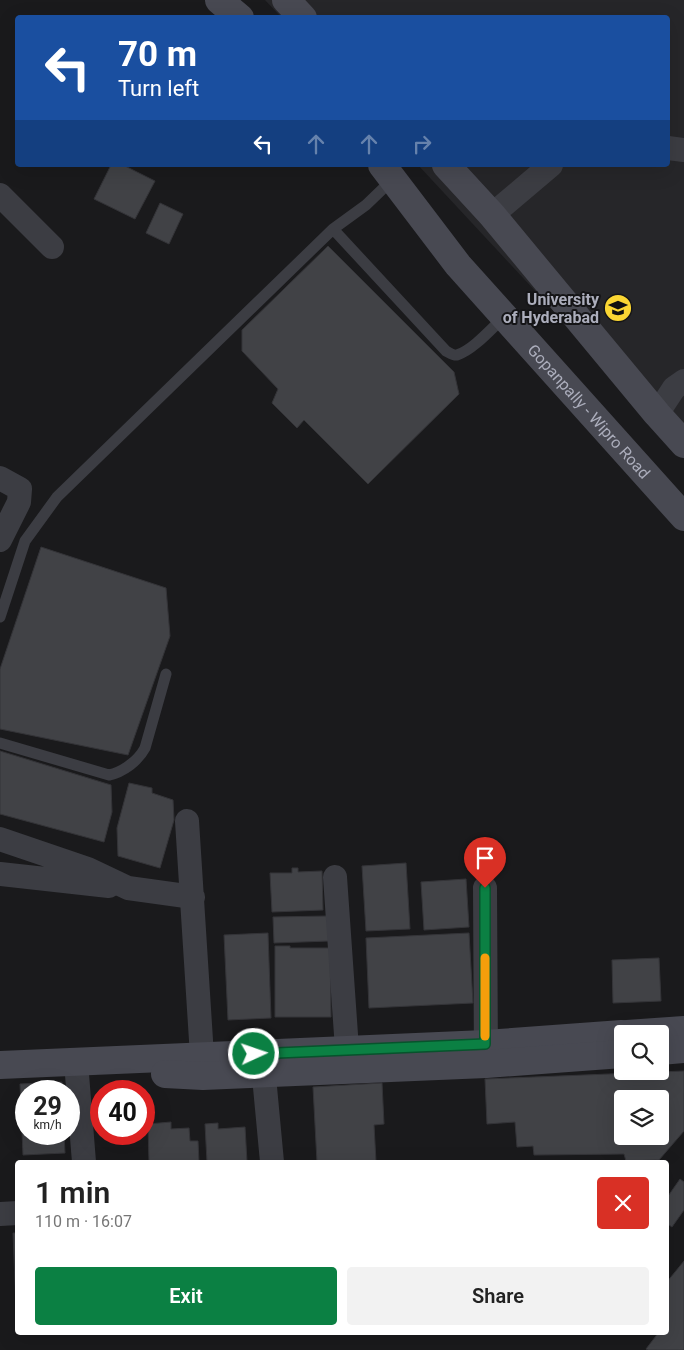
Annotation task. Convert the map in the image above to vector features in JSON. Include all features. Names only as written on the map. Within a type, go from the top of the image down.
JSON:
[{"type":"street","points":[[219,0],[236,15]]},
{"type":"street","points":[[286,0],[300,15]]},
{"type":"street","points":[[670,148],[684,150]]},
{"type":"street","points":[[448,167],[492,215],[684,444]]},
{"type":"street","points":[[492,215],[549,167]]},
{"type":"street","name":"Gopanpally - Wipro Road","points":[[388,172],[458,265],[684,518]]},
{"type":"street","points":[[0,195],[52,247]]},
{"type":"street","points":[[657,414],[674,388],[684,381]]},
{"type":"street","points":[[0,478],[20,489],[19,502],[0,540]]},
{"type":"street","points":[[187,820],[202,1056]]},
{"type":"street","points":[[0,839],[88,869],[128,888]]},
{"type":"street","points":[[0,874],[193,897]]},
{"type":"street","points":[[335,877],[347,1049]]},
{"type":"street","points":[[485,888],[486,1054]]},
{"type":"street","points":[[669,1031],[684,1030]]},
{"type":"street","points":[[0,1074],[202,1056],[263,1063],[486,1054],[614,1035]]},
{"type":"street","points":[[0,1065],[76,1066],[203,1076],[263,1063],[347,1049],[486,1054],[614,1054]]},
{"type":"street","points":[[669,1050],[684,1049]]},
{"type":"street","points":[[263,1063],[272,1160]]},
{"type":"street","points":[[76,1066],[84,1160]]},
{"type":"street","points":[[0,1214],[15,1214]]},
{"type":"lane","points":[[0,617],[25,541],[57,497],[333,230],[366,205],[388,172]]},
{"type":"lane","points":[[333,230],[446,351],[457,355],[471,347],[504,317]]},
{"type":"lane","points":[[0,743],[109,775],[118,773],[140,756],[145,748],[166,674]]},
{"type":"shaded area","name":"University of Hyderabad","points":[[265,0],[684,0],[684,451],[420,167],[670,167],[670,15],[279,15]]},
{"type":"building","points":[[110,167],[127,167],[155,181],[135,219],[94,199]]},
{"type":"building","points":[[160,203],[183,214],[169,244],[146,233]]},
{"type":"building","points":[[328,246],[454,372],[459,394],[368,484],[304,420],[297,428],[272,403],[278,389],[242,351],[242,330]]},
{"type":"building","points":[[41,547],[166,588],[170,636],[128,755],[0,729],[0,669]]},
{"type":"building","points":[[0,751],[111,785],[112,812],[104,842],[0,814]]},
{"type":"building","points":[[129,783],[152,788],[152,793],[173,800],[174,820],[160,868],[118,856],[117,828]]},
{"type":"building","points":[[406,863],[410,929],[366,931],[362,866]]},
{"type":"building","points":[[292,868],[298,868],[298,872],[322,871],[323,910],[272,912],[270,873],[292,873]]},
{"type":"building","points":[[466,879],[469,927],[424,930],[421,882]]},
{"type":"building","points":[[328,916],[329,941],[274,943],[273,917]]},
{"type":"building","points":[[268,933],[271,1018],[228,1020],[224,935]]},
{"type":"building","points":[[469,933],[473,1003],[369,1008],[366,938]]},
{"type":"building","points":[[275,946],[330,948],[331,1017],[275,1017]]},
{"type":"building","points":[[659,958],[661,1001],[613,1003],[612,960]]},
{"type":"building","points":[[684,1071],[684,1131],[659,1160],[626,1160],[624,1154],[534,1155],[533,1146],[517,1147],[515,1122],[487,1124],[485,1079],[614,1074],[614,1080],[669,1080],[669,1072]]},
{"type":"building","points":[[382,1083],[384,1124],[374,1125],[376,1160],[317,1160],[313,1087]]},
{"type":"building","points":[[171,1122],[171,1129],[189,1128],[190,1141],[198,1141],[199,1160],[149,1160],[149,1145],[155,1145],[155,1123]]},
{"type":"building","points":[[218,1123],[218,1129],[245,1127],[247,1160],[207,1160],[205,1124]]},
{"type":"building","points":[[23,1145],[65,1145],[65,1153],[23,1155]]},
{"type":"building","points":[[680,1179],[684,1182],[684,1210],[672,1227],[669,1225],[669,1195]]},
{"type":"building","points":[[13,1233],[15,1233],[15,1283]]},
{"type":"building","points":[[684,1261],[684,1350],[648,1350],[646,1349],[657,1335],[669,1335],[669,1279]]},
{"type":"slow traffic","points":[[485,958],[485,1036]]},
{"type":"place","name":"University of Hyderabad","points":[[618,308]]},
{"type":"route","points":[[254,1054],[485,1044],[485,888]]}]
